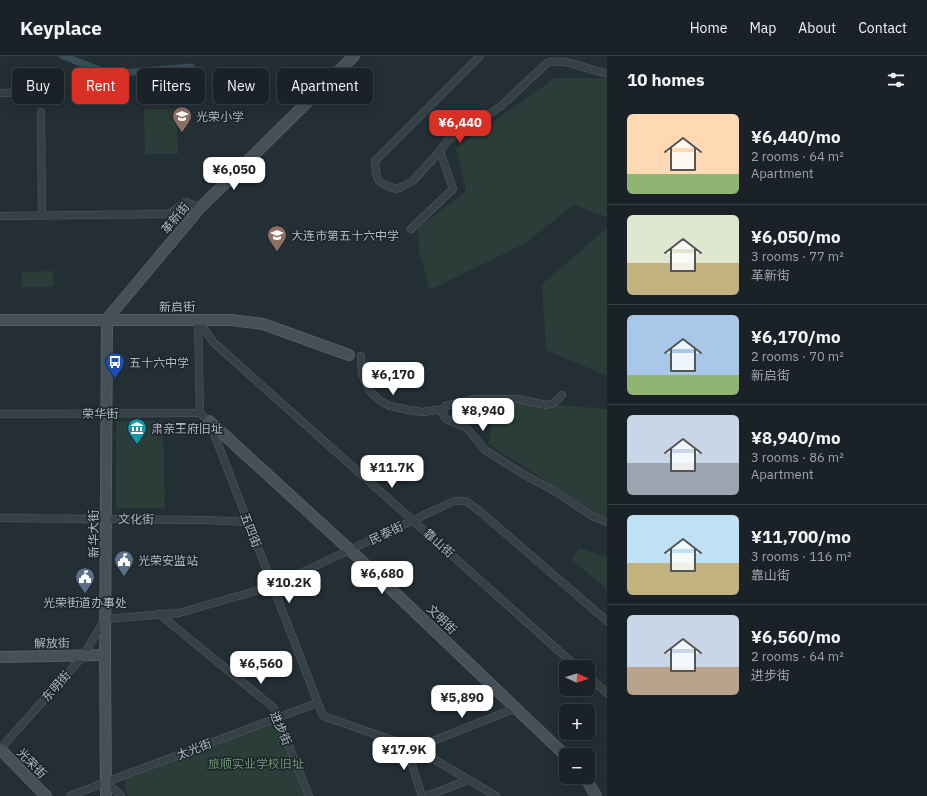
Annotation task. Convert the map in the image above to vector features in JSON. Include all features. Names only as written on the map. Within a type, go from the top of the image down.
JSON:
[{"type":"street","name":"革新街","points":[[107,319],[200,208],[354,56]]},
{"type":"street","points":[[480,56],[375,161],[376,176],[382,184],[397,189],[413,181],[447,141],[500,107],[547,63],[553,61],[562,62],[607,73]]},
{"type":"street","points":[[0,93],[12,93]]},
{"type":"street","points":[[41,112],[42,215]]},
{"type":"street","points":[[411,229],[453,188],[440,151]]},
{"type":"street","points":[[0,216],[169,214],[186,202],[200,208]]},
{"type":"street","name":"新华大街","points":[[106,796],[105,618],[107,319]]},
{"type":"street","name":"新启街","points":[[0,320],[231,320],[263,324],[349,355]]},
{"type":"street","points":[[198,320],[200,413]]},
{"type":"street","name":"靠山街","points":[[198,320],[213,342],[569,660]]},
{"type":"street","points":[[361,356],[362,374],[369,390],[379,400],[390,406],[409,410],[422,412],[444,409],[446,406],[475,399],[518,399],[547,405],[554,403],[562,395]]},
{"type":"street","points":[[444,409],[442,413],[446,419],[466,427],[485,450],[556,492],[592,516],[607,522]]},
{"type":"street","name":"荣华街","points":[[0,414],[200,413]]},
{"type":"street","name":"五四街","points":[[200,413],[209,421],[323,716],[415,748],[496,796]]},
{"type":"street","name":"文明街","points":[[209,421],[350,550],[559,749]]},
{"type":"street","name":"民泰街","points":[[105,618],[179,613],[272,586],[454,501],[466,501],[607,621]]},
{"type":"street","name":"文化街","points":[[0,518],[205,520],[248,522]]},
{"type":"street","name":"进步街","points":[[159,614],[274,708],[309,796]]},
{"type":"street","name":"东明街","points":[[0,749],[83,656],[105,618]]},
{"type":"street","name":"解放街","points":[[0,658],[105,655]]},
{"type":"street","points":[[595,682],[607,693]]},
{"type":"street","name":"太光街","points":[[70,796],[317,703]]},
{"type":"street","points":[[422,796],[410,759],[415,748],[516,708]]},
{"type":"street","name":"光荣街","points":[[0,749],[46,796]]},
{"type":"street","points":[[428,796],[468,780]]},
{"type":"street","points":[[106,782],[121,796]]},
{"type":"street","points":[[589,784],[596,796]]},
{"type":"green space","points":[[555,78],[607,78],[607,217],[574,205],[524,244],[430,290],[419,252],[418,228],[466,191],[456,148]]},
{"type":"green space","points":[[144,109],[176,109],[178,154],[145,154]]},
{"type":"green space","points":[[607,228],[607,376],[546,350],[542,284]]},
{"type":"green space","points":[[53,271],[53,287],[22,287],[22,272]]},
{"type":"green space","points":[[498,400],[607,409],[607,517],[598,514],[488,444]]},
{"type":"green space","points":[[116,421],[163,421],[165,508],[116,508]]},
{"type":"green space","points":[[579,548],[607,557],[607,589],[572,560]]},
{"type":"green space","name":"旅顺实业学校旧址","points":[[275,721],[305,796],[128,796],[125,788],[126,779]]},
{"type":"waterway","points":[[63,56],[110,74],[191,67]]},
{"type":"place","name":"光荣小学","points":[[182,133]]},
{"type":"place","name":"大连市第五十六中学","points":[[277,252]]},
{"type":"place","name":"五十六中学","points":[[115,379]]},
{"type":"place","name":"肃亲王府旧址","points":[[137,445]]},
{"type":"place","name":"光荣安监站","points":[[124,577]]},
{"type":"place","name":"光荣街道办事处","points":[[85,594]]}]
